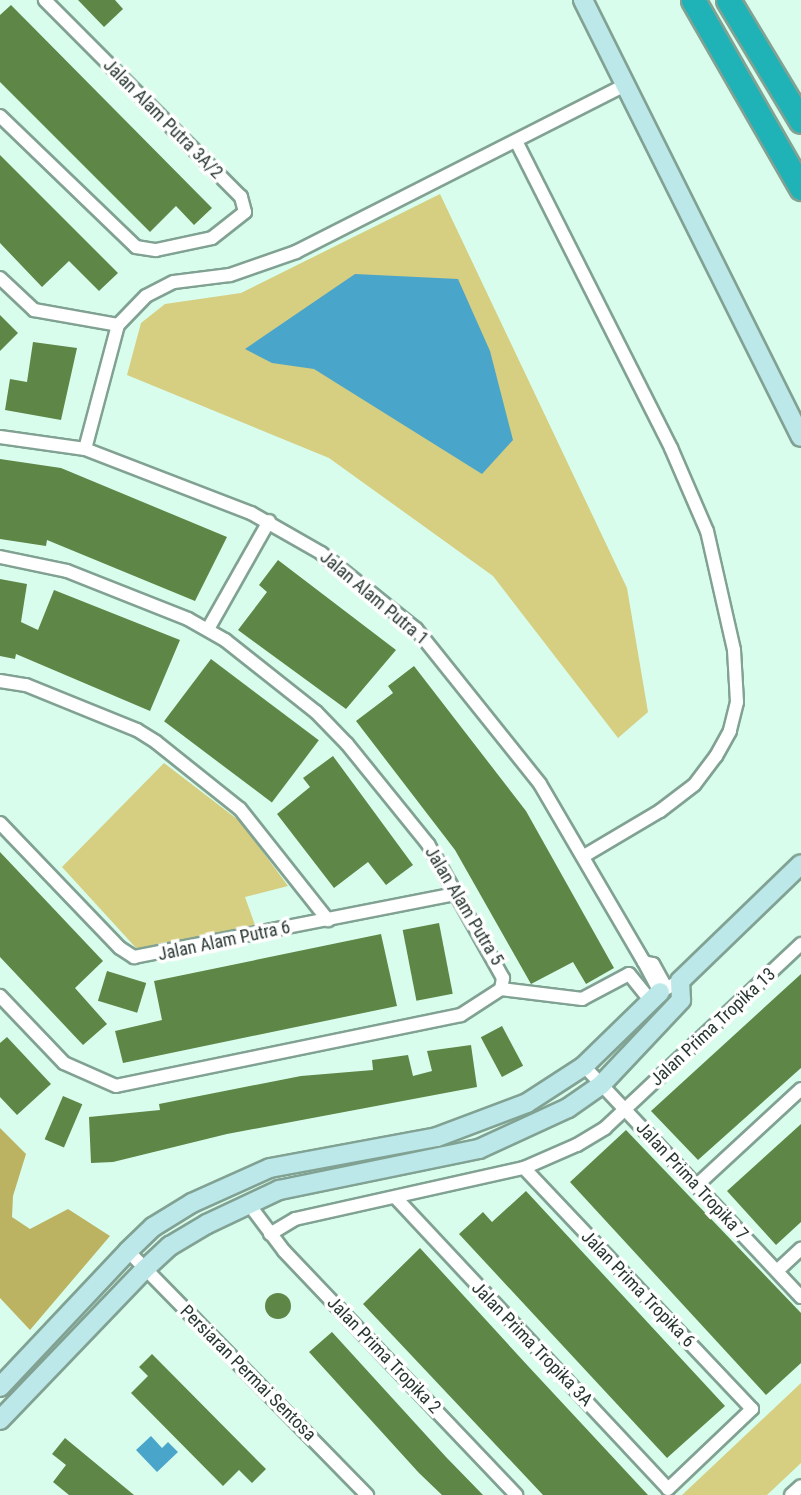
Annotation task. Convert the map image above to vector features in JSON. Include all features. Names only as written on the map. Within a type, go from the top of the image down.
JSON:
[{"type":"highway","points":[[693,0],[801,189]]},
{"type":"highway","points":[[728,0],[801,121]]},
{"type":"highway","points":[[745,29],[780,63],[801,95]]},
{"type":"street","name":"Jalan Alam Putra 3A/2","points":[[0,116],[136,247],[156,250],[212,238],[241,220],[245,204],[241,197],[45,0]]},
{"type":"street","points":[[583,0],[801,437]]},
{"type":"street","points":[[85,449],[118,325],[161,287],[230,275],[273,262],[627,84]]},
{"type":"street","points":[[516,141],[671,448],[707,531],[734,650],[737,702],[730,731],[716,756],[694,785],[660,811],[584,856]]},
{"type":"street","points":[[0,278],[34,310],[118,325]]},
{"type":"street","name":"Jalan Alam Putra 1","points":[[0,437],[85,449],[269,522],[321,553],[424,637],[540,785],[644,962],[664,990]]},
{"type":"street","points":[[208,629],[269,522]]},
{"type":"street","name":"Jalan Alam Putra 5","points":[[0,557],[67,571],[208,629],[316,712],[347,744],[428,844],[459,893],[502,971],[501,989],[461,1015],[116,1086],[64,1063],[0,996]]},
{"type":"street","points":[[0,681],[26,685],[137,730],[156,742],[240,809],[328,920]]},
{"type":"street","name":"Jalan Alam Putra 6","points":[[0,823],[120,948],[134,957],[459,893]]},
{"type":"street","points":[[0,1387],[153,1227],[235,1181],[309,1158],[438,1137],[527,1103],[584,1066],[801,864]]},
{"type":"street","name":"Jalan Prima Tropika 13","points":[[270,1234],[295,1219],[524,1168],[577,1145],[625,1110],[801,944]]},
{"type":"street","points":[[0,1420],[170,1246],[316,1180],[479,1149],[537,1125],[601,1085],[681,1000],[629,974],[587,998],[501,989]]},
{"type":"street","name":"Jalan Prima Tropika 7","points":[[584,1066],[801,1297]]},
{"type":"street","points":[[696,1186],[801,1089]]},
{"type":"street","name":"Jalan Prima Tropika 6","points":[[524,1168],[752,1409],[668,1489]]},
{"type":"street","name":"Jalan Prima Tropika 3A","points":[[396,1198],[668,1489]]},
{"type":"street","name":"Jalan Prima Tropika 2","points":[[251,1208],[270,1234],[516,1495]]},
{"type":"street","points":[[777,1272],[801,1249]]},
{"type":"street","name":"Persiaran Permai Sentosa","points":[[128,1251],[367,1495]]},
{"type":"street","points":[[791,1495],[801,1486]]},
{"type":"shaded area","points":[[440,194],[627,588],[648,712],[618,738],[493,576],[329,458],[127,375],[141,323],[165,304],[241,293]]},
{"type":"shaded area","points":[[164,763],[241,822],[288,886],[245,897],[255,925],[137,949],[62,867]]},
{"type":"shaded area","points":[[0,1128],[26,1154],[13,1196],[12,1217],[30,1229],[68,1209],[110,1236],[30,1330],[0,1298]]},
{"type":"shaded area","points":[[801,1383],[801,1463],[767,1495],[682,1495]]},
{"type":"water","points":[[355,274],[458,279],[490,351],[513,440],[482,474],[314,369],[272,363],[245,349]]},
{"type":"water","points":[[151,1436],[162,1448],[168,1442],[178,1452],[157,1472],[136,1450]]},
{"type":"building","points":[[78,0],[115,0],[123,9],[104,27]]},
{"type":"building","points":[[11,5],[212,208],[194,225],[176,206],[150,232],[0,82],[0,15]]},
{"type":"building","points":[[0,155],[118,273],[99,291],[69,261],[42,287],[0,243]]},
{"type":"building","points":[[0,315],[18,333],[0,351]]},
{"type":"building","points":[[33,342],[77,348],[61,420],[5,410],[10,379],[27,382]]},
{"type":"building","points":[[0,459],[61,468],[227,537],[195,601],[47,540],[46,546],[0,539]]},
{"type":"building","points":[[278,560],[396,650],[346,709],[238,630],[267,592],[259,585]]},
{"type":"building","points":[[0,579],[27,584],[21,622],[38,630],[54,590],[180,640],[150,711],[16,654],[15,659],[0,656]]},
{"type":"building","points":[[211,659],[319,740],[272,803],[164,721]]},
{"type":"building","points":[[414,666],[526,811],[614,968],[586,984],[573,962],[531,984],[455,850],[356,721],[393,693],[388,686]]},
{"type":"building","points":[[333,756],[413,865],[386,885],[368,862],[334,888],[277,814],[310,787],[303,778]]},
{"type":"building","points":[[0,852],[103,961],[75,988],[107,1024],[83,1045],[0,957]]},
{"type":"building","points":[[439,923],[453,994],[416,1001],[403,930]]},
{"type":"building","points":[[381,934],[397,1006],[123,1063],[115,1031],[162,1020],[154,981]]},
{"type":"building","points":[[107,971],[146,983],[137,1013],[98,1001]]},
{"type":"building","points":[[801,974],[801,1068],[698,1160],[651,1111]]},
{"type":"building","points":[[502,1026],[523,1066],[502,1077],[481,1037]]},
{"type":"building","points":[[7,1037],[51,1084],[17,1115],[0,1097],[0,1043]]},
{"type":"building","points":[[471,1045],[477,1087],[227,1134],[113,1162],[91,1163],[89,1117],[160,1110],[159,1104],[301,1076],[373,1070],[372,1060],[408,1055],[413,1076],[432,1071],[427,1051]]},
{"type":"building","points":[[63,1096],[82,1104],[64,1147],[45,1139]]},
{"type":"building","points":[[801,1124],[801,1222],[776,1245],[727,1191]]},
{"type":"building","points":[[626,1130],[801,1313],[801,1363],[766,1395],[570,1182]]},
{"type":"building","points":[[526,1191],[725,1406],[667,1458],[459,1234],[483,1212],[492,1222]]},
{"type":"building","points":[[420,1248],[648,1495],[543,1495],[363,1304]]},
{"type":"building","points":[[278,1293],[287,1297],[291,1306],[287,1315],[278,1319],[269,1315],[265,1306],[269,1297]]},
{"type":"building","points":[[332,1332],[483,1495],[442,1495],[419,1473],[309,1352]]},
{"type":"building","points":[[152,1354],[266,1469],[252,1483],[239,1470],[223,1486],[131,1393],[148,1376],[139,1367]]},
{"type":"building","points":[[65,1438],[134,1495],[69,1495],[53,1482],[66,1465],[52,1454]]}]
